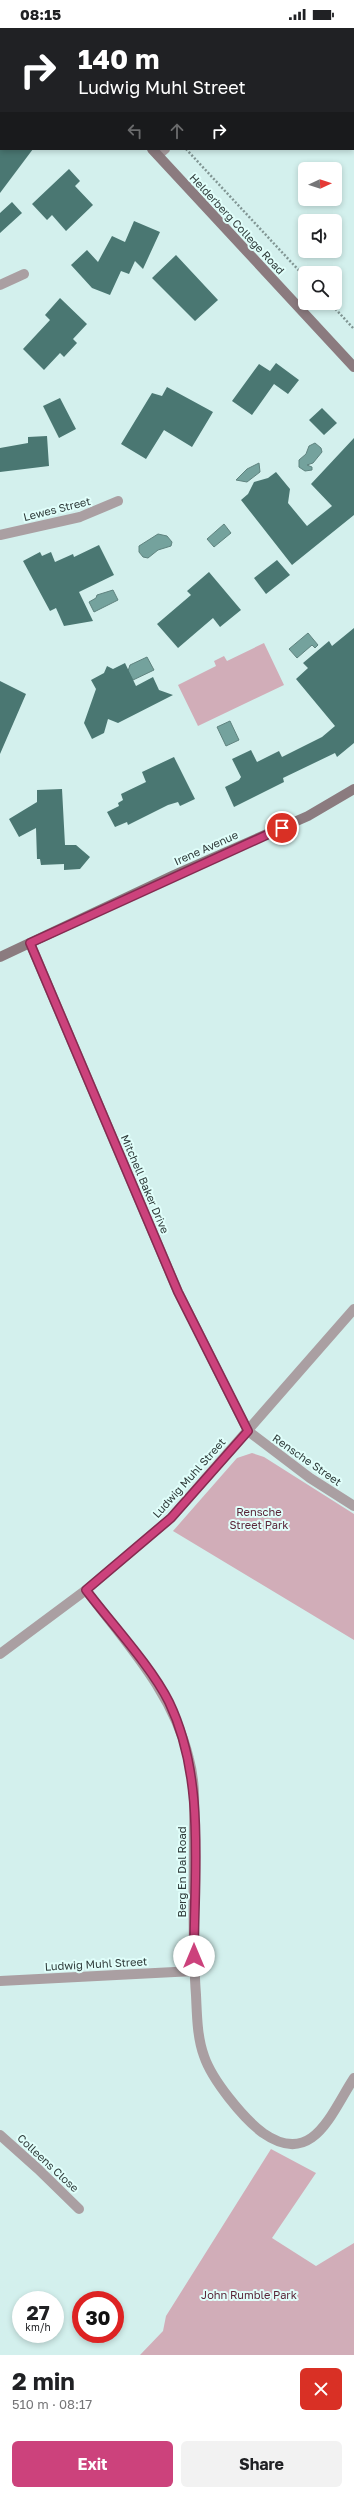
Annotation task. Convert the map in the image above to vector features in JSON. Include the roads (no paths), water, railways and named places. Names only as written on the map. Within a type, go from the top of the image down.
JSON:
[{"type":"street","name":"Helderberg College Road","points":[[158,151],[354,367]]},
{"type":"street","points":[[0,285],[24,274]]},
{"type":"street","name":"Lewes Street","points":[[0,534],[80,517],[118,502]]},
{"type":"street","name":"Irene Avenue","points":[[0,957],[308,816],[354,789]]},
{"type":"street","name":"Mitchell Baker Drive","points":[[30,943],[178,1292],[248,1431]]},
{"type":"street","name":"Ludwig Muhl Street","points":[[0,1654],[86,1590],[171,1518],[354,1309]]},
{"type":"street","name":"Rensche Street","points":[[248,1431],[310,1478],[354,1506]]},
{"type":"street","name":"Berg En Dal Road","points":[[86,1590],[151,1674],[168,1701],[181,1730],[190,1760],[194,1792],[194,1971],[198,2029],[203,2055],[211,2073],[225,2092],[260,2131],[274,2140],[290,2145],[306,2143],[316,2136],[354,2078]]},
{"type":"street","name":"Ludwig Muhl Street","points":[[0,1981],[194,1971]]},
{"type":"street","name":"Colleens Close","points":[[0,2135],[79,2209]]},
{"type":"water","points":[[315,443],[321,448],[322,452],[313,463],[307,465],[312,467],[312,470],[305,471],[299,467],[299,460],[306,454],[309,446]]},
{"type":"water","points":[[259,463],[260,472],[247,482],[236,480],[247,469]]},
{"type":"water","points":[[224,524],[231,533],[214,547],[207,539]]},
{"type":"water","points":[[158,534],[167,536],[172,542],[171,546],[158,550],[148,558],[143,557],[139,552],[139,546]]},
{"type":"water","points":[[113,590],[118,600],[94,612],[89,602],[96,598],[97,595]]},
{"type":"water","points":[[308,633],[318,645],[315,648],[312,645],[297,658],[289,649]]},
{"type":"water","points":[[147,657],[154,670],[133,680],[128,671],[130,665]]},
{"type":"water","points":[[230,721],[239,740],[226,746],[217,727]]},
{"type":"park label","name":"Rensche Street Park","points":[[259,1518]]},
{"type":"park label","name":"John Rumble Park","points":[[249,2295]]}]
